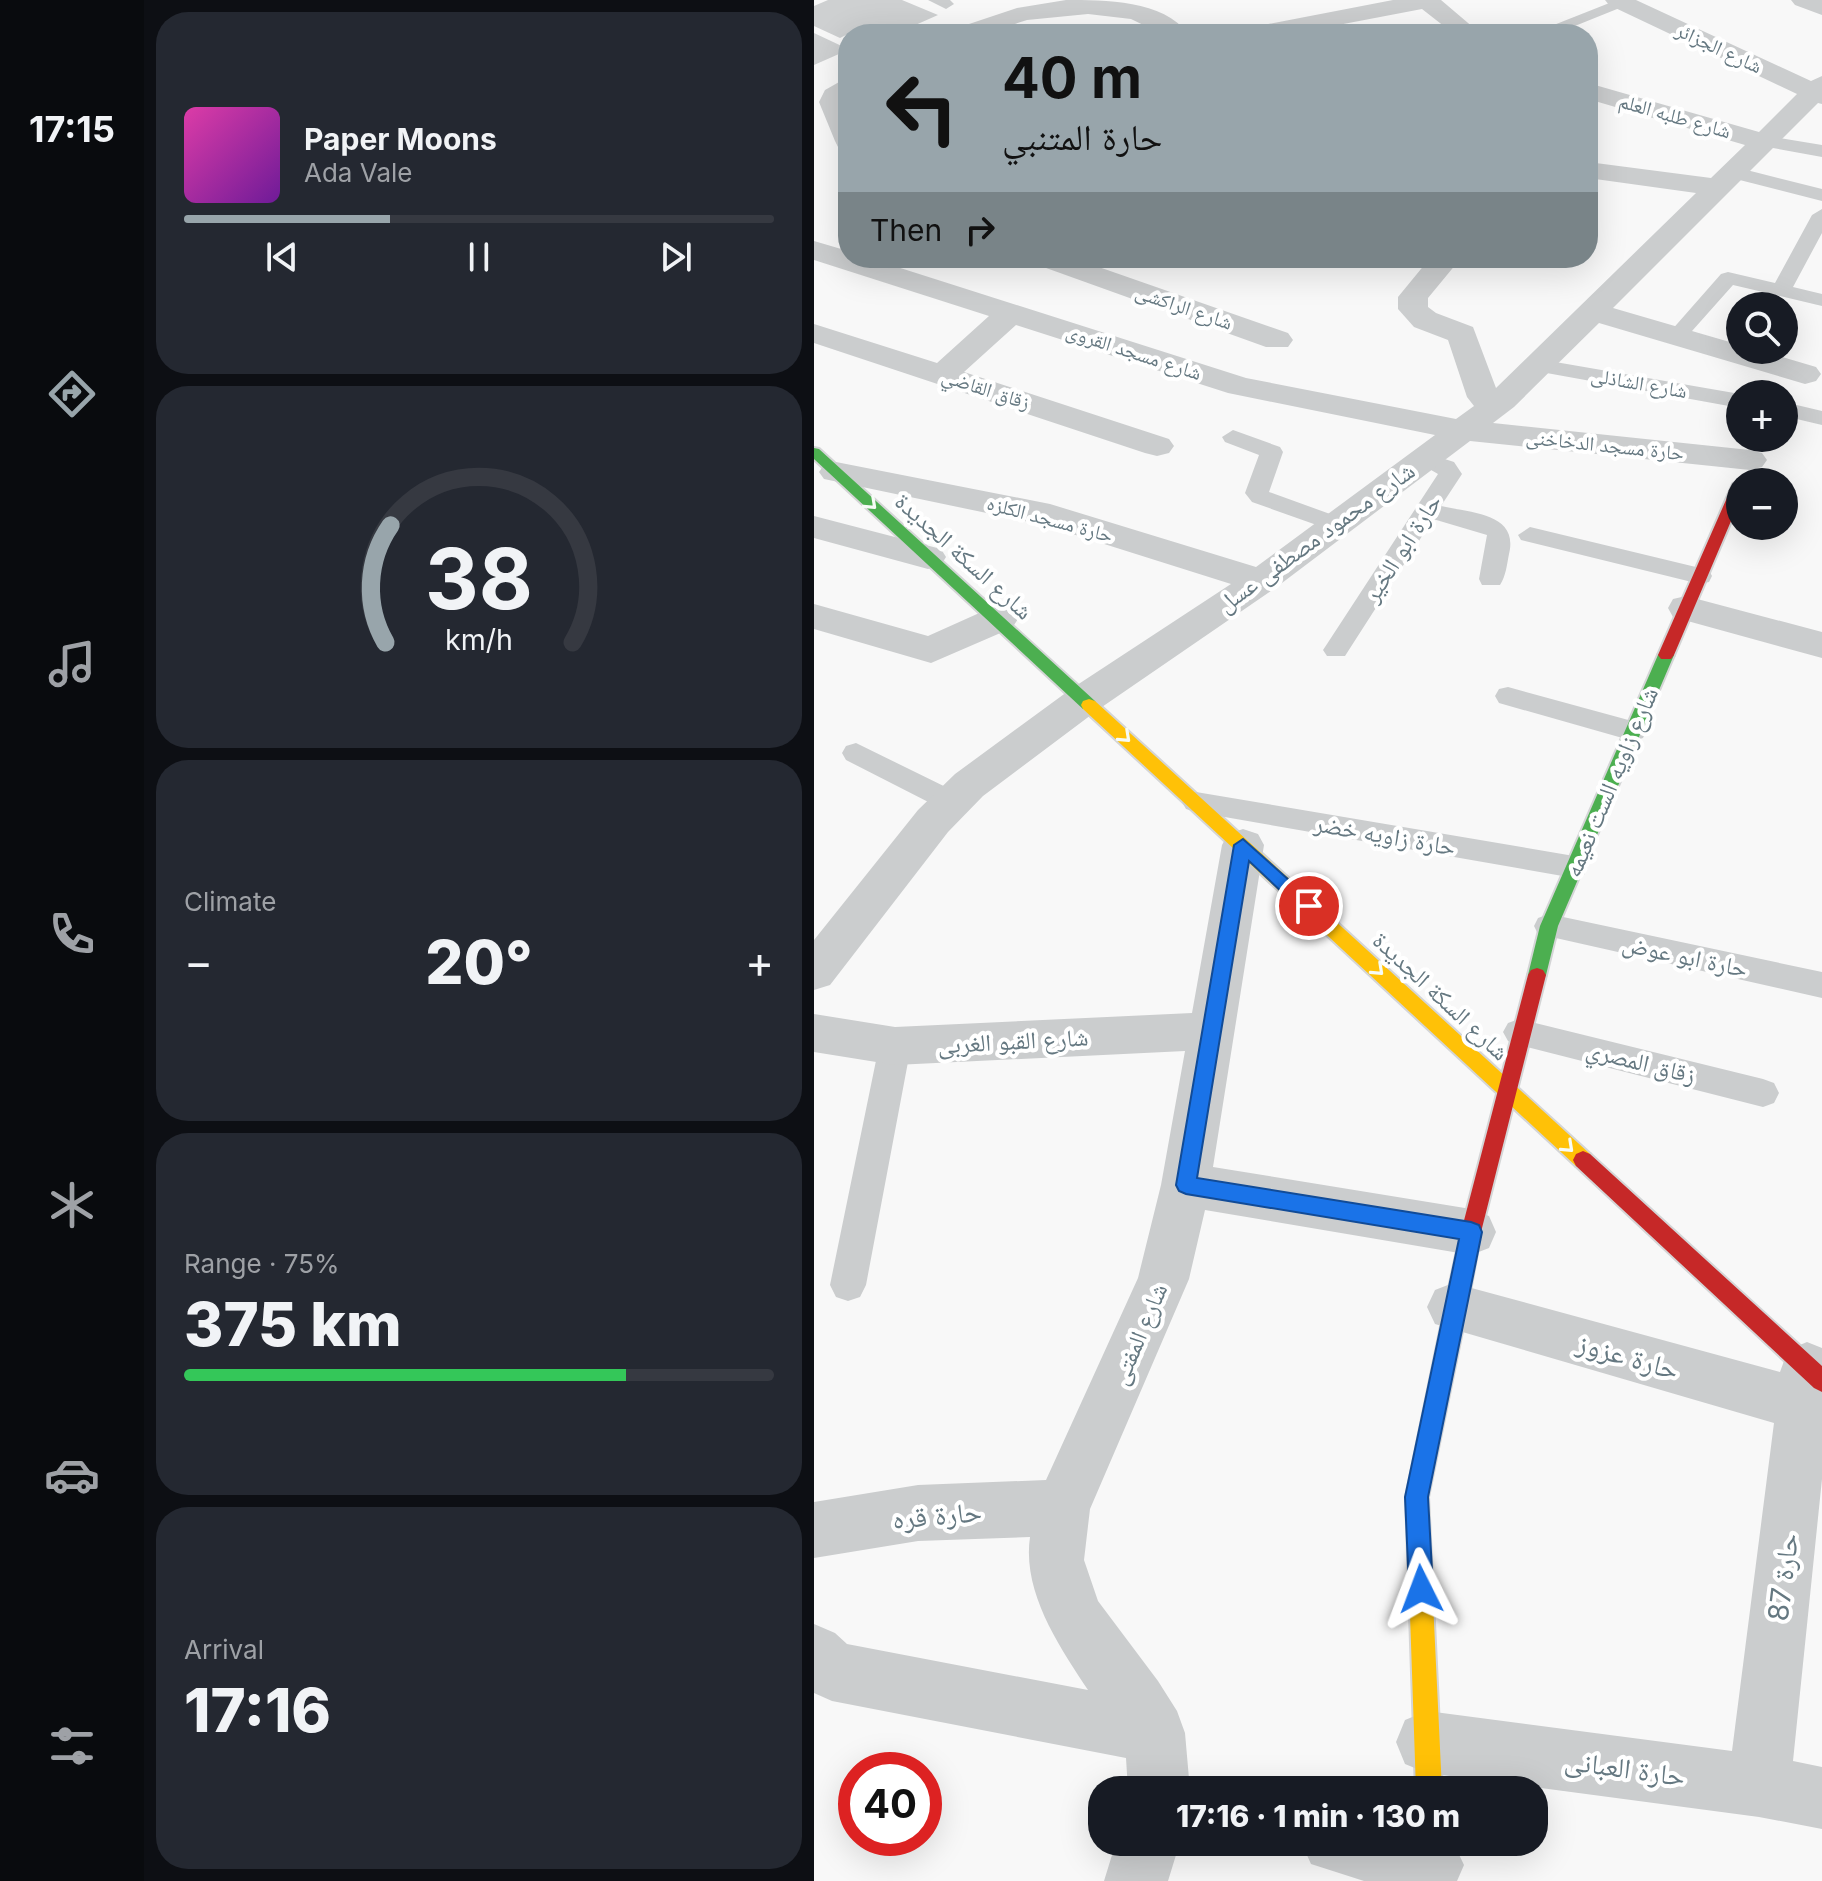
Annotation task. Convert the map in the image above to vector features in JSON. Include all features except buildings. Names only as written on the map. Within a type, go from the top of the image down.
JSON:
[{"type":"street","points":[[1117,8],[1142,0]]},
{"type":"street","points":[[1312,24],[1468,0]]},
{"type":"street","points":[[1803,0],[1822,8]]},
{"type":"street","name":"شارع الجزائر","points":[[1620,2],[1820,91]]},
{"type":"street","points":[[1430,4],[1456,24]]},
{"type":"street","points":[[985,24],[1050,5],[1117,8],[1151,17],[1161,24]]},
{"type":"street","name":"شارع محمود مصطفى عسل","points":[[814,972],[952,802],[1085,699],[1261,581],[1496,405],[1762,141],[1820,91]]},
{"type":"street","points":[[838,92],[832,102],[838,133]]},
{"type":"street","name":"شارع طلبه العلم","points":[[1598,94],[1762,141]]},
{"type":"street","points":[[1598,171],[1724,179]]},
{"type":"street","name":"شارع مسجد القروى","points":[[867,268],[1239,386],[1461,430]]},
{"type":"street","name":"شارع الراكشى","points":[[1073,268],[1277,340]]},
{"type":"street","points":[[1438,268],[1413,297],[1413,309],[1425,320],[1462,334],[1483,397],[1496,405]]},
{"type":"street","points":[[1592,311],[1804,376]]},
{"type":"street","points":[[942,375],[1011,313]]},
{"type":"street","name":"زقاق القاضي","points":[[814,333],[1157,446]]},
{"type":"street","name":"حارة مسجد الدخاخنى","points":[[1461,430],[1748,466]]},
{"type":"street","name":"شارع السكة الجديدة","points":[[825,462],[999,619],[1505,1089],[1811,1385]]},
{"type":"street","name":"حارة مسجد الكلزه","points":[[825,462],[1050,515],[1261,581]]},
{"type":"street","name":"شارع زاويه الست نعيمه","points":[[1428,1766],[1417,1497],[1453,1307],[1519,1032],[1549,926],[1748,466]]},
{"type":"street","points":[[814,527],[928,557]]},
{"type":"street","points":[[1693,592],[1822,645]]},
{"type":"street","points":[[814,616],[931,650],[999,619]]},
{"type":"street","name":"شارع المفتى","points":[[1158,1776],[1155,1733],[1137,1702],[1113,1674],[1075,1618],[1055,1560],[1062,1508],[1155,1301],[1186,1185],[1243,845]]},
{"type":"street","name":"شارع القبو الغربى","points":[[814,1033],[895,1046],[1212,1031]]},
{"type":"street","points":[[1186,1185],[1471,1232]]},
{"type":"street","name":"حارة عزوز","points":[[1453,1307],[1811,1385]]},
{"type":"street","name":"حارة 87","points":[[1759,1786],[1811,1385]]},
{"type":"street","name":"حارة قره","points":[[816,1535],[918,1513],[1062,1508]]},
{"type":"street","points":[[814,1654],[832,1671],[1155,1733]]},
{"type":"street","name":"حارة العبانى","points":[[1428,1766],[1759,1786],[1822,1798]]},
{"type":"street","points":[[1136,1881],[1144,1856]]},
{"type":"street","points":[[1399,1856],[1432,1863]]},
{"type":"lane","points":[[1564,24],[1620,2]]},
{"type":"lane","points":[[1762,141],[1822,151]]},
{"type":"lane","points":[[1724,179],[1822,195]]},
{"type":"lane","points":[[1782,289],[1822,215]]},
{"type":"lane","points":[[1677,336],[1728,278],[1822,300]]},
{"type":"lane","name":"شارع الشاذلى","points":[[1538,365],[1726,399]]},
{"type":"lane","points":[[1798,412],[1822,418]]},
{"type":"lane","points":[[1233,437],[1272,452],[1257,493],[1260,497],[1336,524]]},
{"type":"lane","name":"حارة ابو الخير","points":[[1336,650],[1450,472],[1423,459]]},
{"type":"lane","points":[[1427,510],[1487,524],[1498,531],[1500,541],[1491,579]]},
{"type":"lane","points":[[1530,535],[1693,592]]},
{"type":"lane","points":[[1508,696],[1633,731]]},
{"type":"lane","points":[[856,753],[952,802]]},
{"type":"lane","name":"حارة زاويه خضر","points":[[1196,802],[1574,867]]},
{"type":"lane","name":"حارة ابو عوض","points":[[1549,926],[1822,985]]},
{"type":"lane","name":"زقاق المصري","points":[[1519,1032],[1763,1093]]},
{"type":"lane","points":[[848,1285],[895,1046]]},
{"type":"traffic: fast","points":[[814,452],[1089,705]]},
{"type":"traffic: fast","points":[[1537,975],[1549,926],[1666,655]]},
{"type":"traffic: slow","points":[[1089,705],[1583,1160]]},
{"type":"traffic: slow","points":[[1428,1776],[1417,1497],[1456,1307]]},
{"type":"traffic: jam","points":[[1666,655],[1726,516]]},
{"type":"traffic: jam","points":[[1456,1307],[1471,1232],[1537,975]]},
{"type":"traffic: jam","points":[[1583,1160],[1822,1381]]},
{"type":"route","points":[[1309,906],[1243,845],[1186,1185],[1471,1232],[1453,1307],[1417,1497],[1421,1589]]}]
